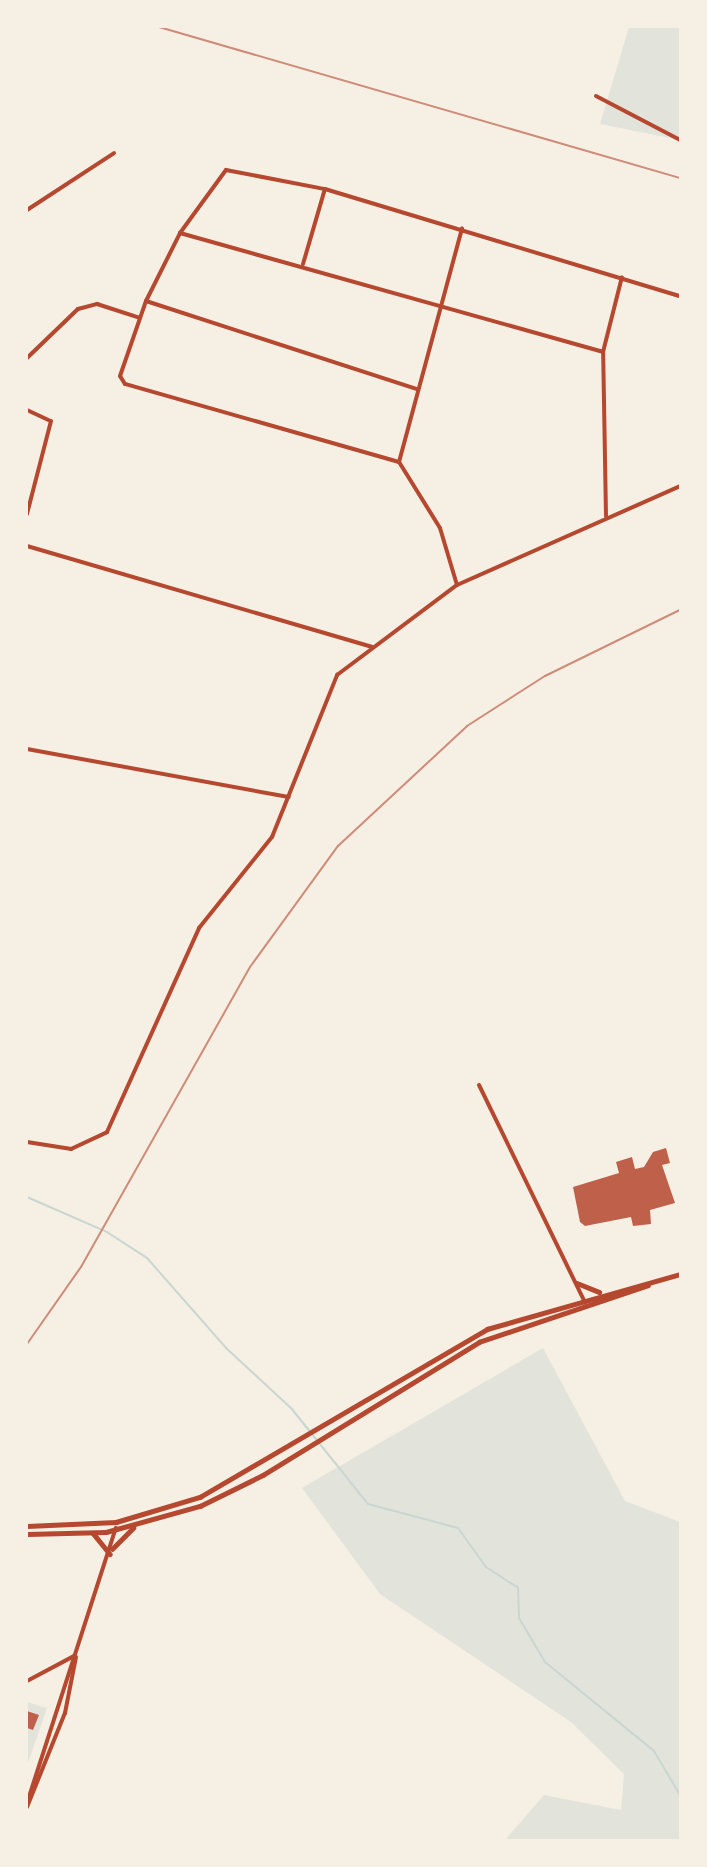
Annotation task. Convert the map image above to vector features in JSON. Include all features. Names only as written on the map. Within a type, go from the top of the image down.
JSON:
[{"type":"main road","points":[[27,1526],[116,1522],[194,1500],[259,1467],[466,1339],[584,1298],[680,1274]]},
{"type":"main road","points":[[27,1534],[93,1533],[135,1527],[201,1506],[264,1475],[340,1426],[488,1337],[662,1279]]},
{"type":"main road","points":[[577,1282],[602,1293]]},
{"type":"main road","points":[[93,1533],[111,1551],[135,1527]]},
{"type":"street","points":[[596,96],[680,140]]},
{"type":"street","points":[[27,210],[114,153]]},
{"type":"street","points":[[457,585],[440,528],[399,462],[124,384],[120,375],[147,301],[180,233],[226,170],[325,189],[462,228],[680,296]]},
{"type":"street","points":[[303,264],[325,189]]},
{"type":"street","points":[[399,462],[462,228]]},
{"type":"street","points":[[180,233],[303,264],[603,352]]},
{"type":"street","points":[[606,516],[603,352],[622,277]]},
{"type":"street","points":[[147,301],[417,389]]},
{"type":"street","points":[[27,358],[78,309],[97,304],[140,318]]},
{"type":"street","points":[[27,410],[51,421],[27,514]]},
{"type":"street","points":[[27,1142],[70,1149],[107,1132],[199,928],[272,837],[337,675],[457,585],[606,516],[680,486]]},
{"type":"street","points":[[27,546],[373,648]]},
{"type":"street","points":[[27,749],[289,797]]},
{"type":"street","points":[[479,1085],[577,1282],[586,1305]]},
{"type":"street","points":[[27,1805],[65,1713],[76,1656],[111,1551],[116,1522]]},
{"type":"street","points":[[27,1681],[76,1656]]},
{"type":"street","points":[[27,1805],[63,1680],[76,1656]]},
{"type":"shaded area","points":[[629,27],[680,27],[680,140],[600,124]]},
{"type":"shaded area","points":[[543,1348],[625,1501],[680,1522],[680,1840],[505,1840],[544,1795],[621,1810],[624,1774],[571,1722],[380,1594],[302,1488]]},
{"type":"shaded area","points":[[27,1702],[47,1708],[27,1766]]},
{"type":"building","points":[[666,1148],[670,1163],[662,1165],[675,1203],[650,1210],[651,1224],[633,1226],[631,1217],[585,1226],[580,1222],[573,1187],[619,1173],[616,1162],[632,1157],[635,1169],[644,1167],[653,1152]]},
{"type":"building","points":[[27,1711],[39,1715],[33,1730],[27,1728]]},
{"type":"waterway","points":[[27,1197],[107,1232],[147,1258],[226,1348],[291,1408],[368,1504],[458,1528],[486,1567],[518,1588],[519,1618],[545,1662],[654,1751],[680,1795]]},
{"type":"railway","points":[[159,27],[680,178]]},
{"type":"railway","points":[[27,1344],[81,1267],[250,967],[338,846],[467,726],[545,676],[680,610]]}]
